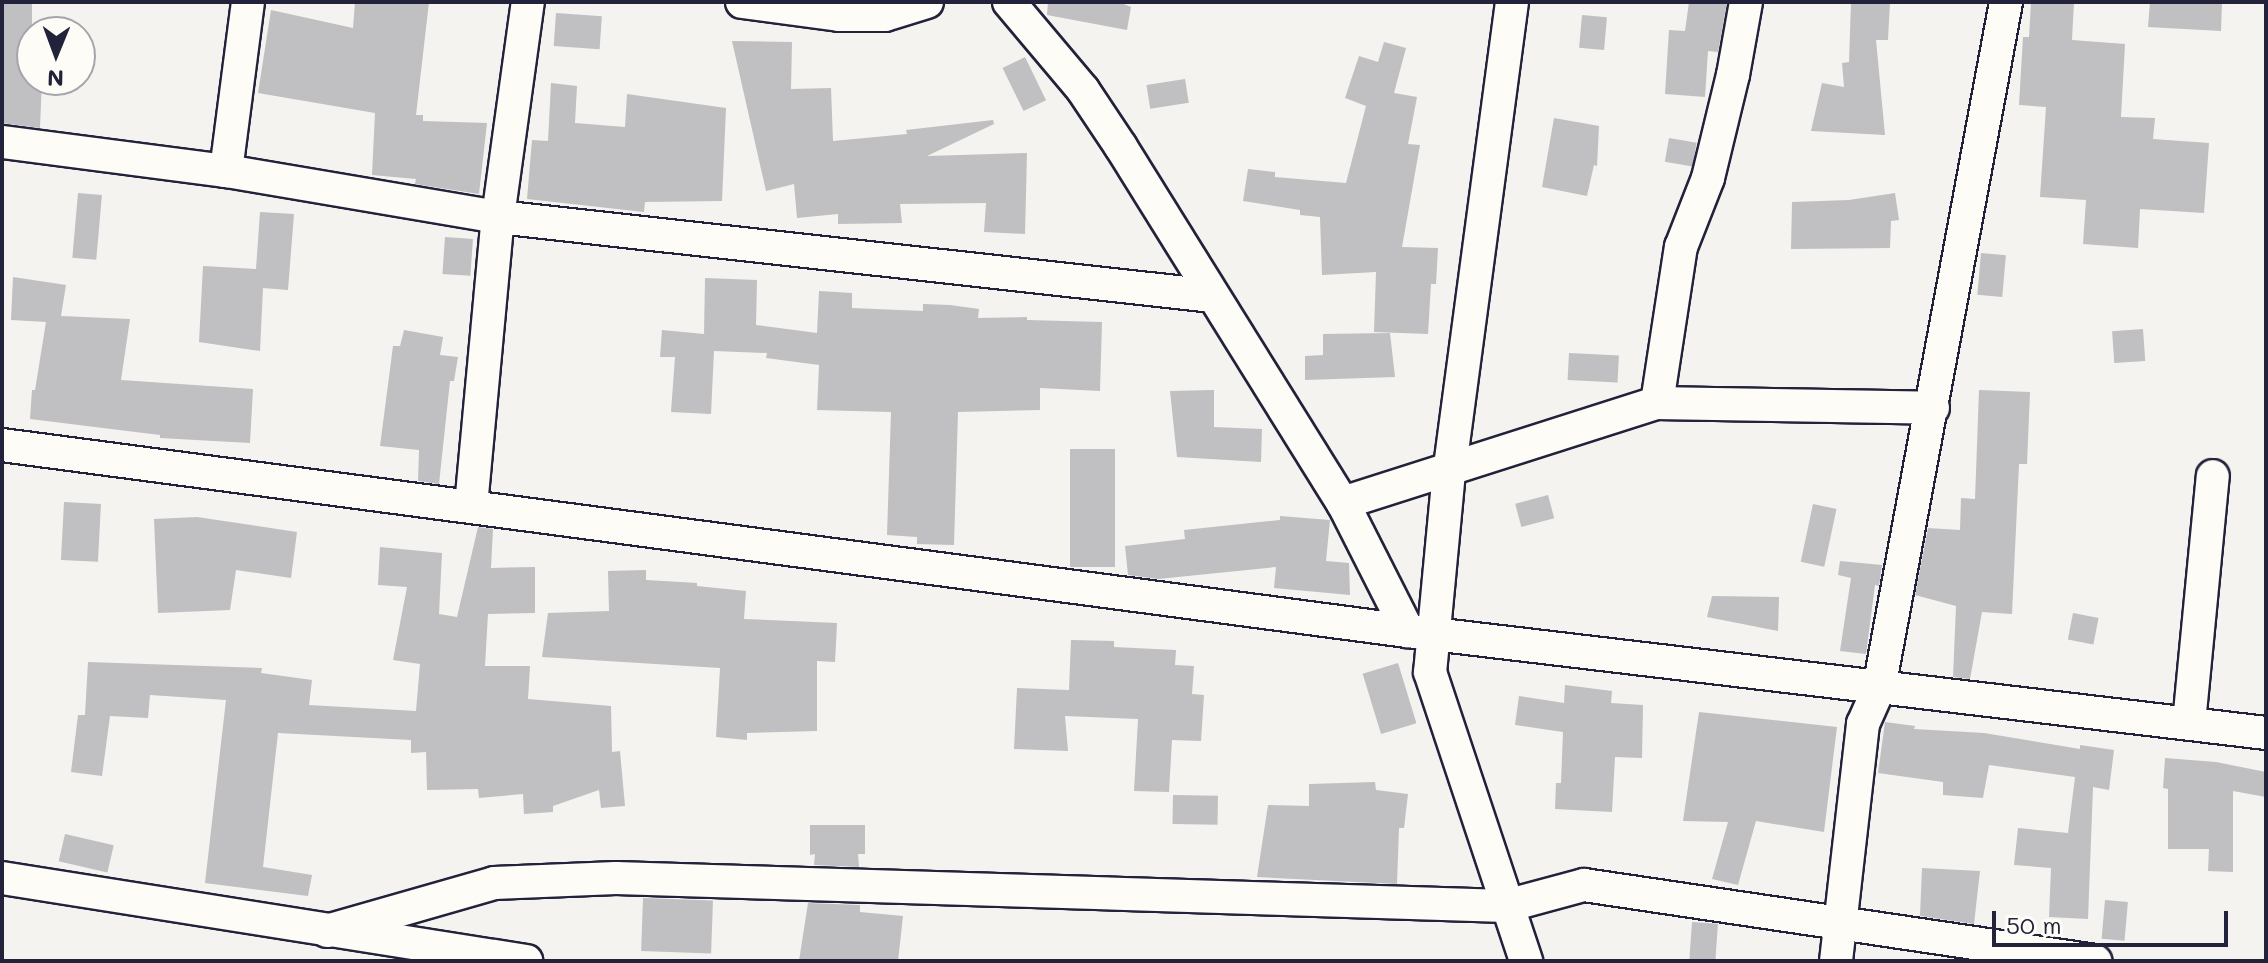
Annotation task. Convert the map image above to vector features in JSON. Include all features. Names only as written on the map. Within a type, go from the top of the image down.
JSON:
[{"type":"street","points":[[226,171],[248,2]]},
{"type":"street","points":[[471,506],[498,217],[528,2]]},
{"type":"street","points":[[742,2],[839,15],[885,15],[927,2]]},
{"type":"street","points":[[1009,2],[1083,90],[1343,503],[1421,633],[1430,672],[1526,961]]},
{"type":"street","points":[[1421,633],[1449,472],[1512,2]]},
{"type":"street","points":[[1657,403],[1681,247],[1708,178],[1733,75],[1746,2]]},
{"type":"street","points":[[1836,961],[1863,724],[1879,688],[2006,2]]},
{"type":"street","points":[[2,142],[226,171],[498,217],[1212,296]]},
{"type":"street","points":[[1343,503],[1449,472],[1657,403],[1933,408]]},
{"type":"street","points":[[2,445],[1421,633],[2266,733]]},
{"type":"street","points":[[2189,723],[2213,476]]},
{"type":"street","points":[[2,878],[526,961]]},
{"type":"street","points":[[327,931],[494,883],[616,878],[1506,906],[1584,885],[2095,961]]},
{"type":"building","points":[[2,2],[32,2],[32,16],[16,16],[16,96],[41,96],[40,128],[2,123]]},
{"type":"building","points":[[355,2],[429,2],[416,115],[423,115],[423,121],[487,123],[479,194],[415,184],[416,179],[372,175],[375,113],[258,93],[271,10],[353,28]]},
{"type":"building","points":[[1048,2],[1119,2],[1131,7],[1127,30],[1047,15]]},
{"type":"building","points":[[1689,2],[1727,2],[1718,52],[1708,51],[1705,97],[1665,94],[1669,30],[1685,31]]},
{"type":"building","points":[[1851,2],[1890,2],[1888,40],[1876,40],[1885,135],[1811,131],[1822,83],[1844,87],[1842,63],[1849,62]]},
{"type":"building","points":[[2031,2],[2074,2],[2072,40],[2125,44],[2121,117],[2155,118],[2153,139],[2209,143],[2204,213],[2140,209],[2138,248],[2083,244],[2086,200],[2040,197],[2046,107],[2019,105],[2023,37],[2029,37]]},
{"type":"building","points":[[2150,2],[2222,2],[2221,31],[2148,27]]},
{"type":"building","points":[[556,13],[602,16],[600,49],[554,46]]},
{"type":"building","points":[[1582,15],[1607,17],[1604,50],[1579,48]]},
{"type":"building","points":[[732,41],[792,42],[791,89],[831,88],[833,141],[907,134],[906,130],[993,120],[994,124],[927,156],[1027,153],[1025,234],[984,232],[986,203],[900,204],[902,223],[838,224],[838,214],[797,218],[794,184],[766,191]]},
{"type":"building","points":[[1384,42],[1406,48],[1394,93],[1417,97],[1408,144],[1420,145],[1402,247],[1438,248],[1436,284],[1431,284],[1428,334],[1374,332],[1376,272],[1322,275],[1320,217],[1300,215],[1300,210],[1243,201],[1248,169],[1275,172],[1275,177],[1346,183],[1366,106],[1345,98],[1359,56],[1378,62]]},
{"type":"building","points":[[1025,57],[1046,100],[1024,111],[1003,68]]},
{"type":"building","points":[[1185,79],[1189,103],[1150,109],[1146,85]]},
{"type":"building","points":[[551,83],[577,86],[575,123],[625,127],[627,94],[726,108],[722,201],[645,202],[644,212],[527,199],[532,140],[548,141]]},
{"type":"building","points":[[1554,118],[1599,126],[1597,166],[1594,165],[1587,196],[1542,187]]},
{"type":"building","points":[[1669,138],[1697,143],[1692,166],[1665,162]]},
{"type":"building","points":[[78,193],[102,195],[96,260],[72,258]]},
{"type":"building","points":[[1895,193],[1899,220],[1891,221],[1890,248],[1791,249],[1792,202],[1849,200]]},
{"type":"building","points":[[260,212],[294,214],[288,290],[263,288],[260,351],[199,342],[203,266],[256,269]]},
{"type":"building","points":[[445,237],[473,239],[470,276],[442,274]]},
{"type":"building","points":[[1981,253],[2006,255],[2002,297],[1977,295]]},
{"type":"building","points":[[13,277],[66,285],[61,316],[130,319],[121,380],[253,389],[250,443],[160,438],[160,435],[30,419],[32,390],[35,390],[46,322],[11,320]]},
{"type":"building","points":[[705,278],[757,280],[756,325],[817,333],[819,291],[852,293],[852,308],[923,311],[923,304],[950,305],[979,309],[978,318],[1027,317],[1027,320],[1102,322],[1100,391],[1040,388],[1040,410],[958,412],[954,545],[917,544],[917,537],[887,535],[891,412],[817,410],[819,365],[766,358],[767,353],[714,351],[711,414],[671,412],[675,357],[660,357],[662,330],[704,334]]},
{"type":"building","points":[[2143,329],[2145,361],[2114,363],[2112,331]]},
{"type":"building","points":[[404,330],[443,337],[440,355],[458,357],[454,381],[450,381],[439,484],[418,481],[419,450],[380,446],[393,346],[400,346]]},
{"type":"building","points":[[1390,333],[1395,377],[1305,380],[1305,356],[1323,355],[1323,334]]},
{"type":"building","points":[[1569,353],[1619,356],[1618,383],[1568,380]]},
{"type":"building","points":[[1214,390],[1214,427],[1262,429],[1261,462],[1177,457],[1170,391]]},
{"type":"building","points":[[1979,390],[2030,392],[2027,464],[2019,464],[2012,614],[1982,612],[1970,679],[1953,677],[1956,606],[1915,595],[1928,528],[1960,530],[1961,498],[1975,499]]},
{"type":"building","points":[[1070,449],[1115,449],[1115,567],[1070,567]]},
{"type":"building","points":[[1548,495],[1554,518],[1521,527],[1515,504]]},
{"type":"building","points":[[64,502],[101,504],[98,562],[61,560]]},
{"type":"building","points":[[1813,504],[1836,509],[1824,567],[1801,562]]},
{"type":"building","points":[[1280,516],[1330,520],[1326,561],[1349,563],[1350,595],[1274,588],[1276,567],[1158,579],[1128,575],[1125,546],[1185,539],[1184,530],[1280,520]]},
{"type":"building","points":[[197,517],[297,532],[291,578],[236,570],[230,610],[158,613],[154,519]]},
{"type":"building","points":[[478,527],[493,529],[491,568],[535,567],[535,613],[488,614],[485,666],[530,666],[528,699],[611,706],[612,752],[620,751],[625,806],[601,808],[599,790],[553,806],[553,812],[524,814],[523,794],[479,798],[478,789],[427,790],[426,752],[411,753],[411,740],[278,733],[263,867],[312,875],[308,896],[205,883],[226,700],[150,695],[148,718],[110,716],[102,776],[71,772],[78,715],[85,715],[88,662],[262,668],[261,673],[312,680],[309,705],[416,711],[420,664],[393,660],[407,587],[378,585],[380,547],[442,553],[439,614],[457,617]]},
{"type":"building","points":[[1840,561],[1882,565],[1879,586],[1875,585],[1866,654],[1840,651],[1851,578],[1838,575]]},
{"type":"building","points":[[646,570],[646,580],[697,583],[697,586],[746,591],[744,619],[837,623],[835,662],[817,661],[817,731],[747,733],[747,740],[716,737],[720,668],[542,657],[548,613],[609,611],[608,571]]},
{"type":"building","points":[[1712,596],[1779,597],[1778,631],[1707,617]]},
{"type":"building","points":[[2073,613],[2099,618],[2093,644],[2068,640]]},
{"type":"building","points":[[1071,640],[1114,641],[1114,647],[1176,650],[1175,665],[1194,666],[1192,694],[1204,695],[1201,741],[1172,740],[1169,792],[1134,791],[1138,719],[1065,716],[1068,751],[1014,749],[1017,688],[1069,690]]},
{"type":"building","points":[[1398,663],[1416,723],[1381,734],[1363,674]]},
{"type":"building","points":[[1565,685],[1612,691],[1611,703],[1643,705],[1642,758],[1615,757],[1612,812],[1555,809],[1556,783],[1561,783],[1563,732],[1515,725],[1519,696],[1564,703]]},
{"type":"building","points":[[1699,712],[1837,727],[1824,832],[1756,821],[1738,885],[1712,879],[1728,822],[1683,821]]},
{"type":"building","points":[[1885,722],[1915,726],[1914,729],[1984,733],[2080,749],[2080,745],[2114,750],[2109,790],[2093,787],[2088,919],[2049,917],[2051,868],[2014,865],[2018,828],[2068,833],[2075,777],[1989,765],[1983,798],[1943,795],[1943,782],[1878,773]]},
{"type":"building","points":[[2165,758],[2216,762],[2266,772],[2266,797],[2233,791],[2233,872],[2208,871],[2209,849],[2168,849],[2168,789],[2163,788]]},
{"type":"building","points":[[1375,782],[1376,790],[1408,794],[1404,828],[1399,828],[1397,884],[1257,877],[1268,805],[1309,806],[1309,784]]},
{"type":"building","points":[[1173,795],[1218,796],[1217,825],[1172,824]]},
{"type":"building","points":[[810,825],[865,825],[865,854],[858,854],[859,867],[814,865],[815,854],[810,855]]},
{"type":"building","points":[[65,834],[114,845],[107,873],[59,861]]},
{"type":"building","points":[[1922,868],[1980,871],[1974,924],[1920,916]]},
{"type":"building","points":[[643,898],[713,900],[711,953],[641,951]]},
{"type":"building","points":[[2105,900],[2128,902],[2125,941],[2102,939]]},
{"type":"building","points":[[808,903],[860,905],[860,912],[903,916],[898,961],[799,961]]},
{"type":"building","points":[[1692,922],[1718,924],[1715,961],[1689,961]]}]
